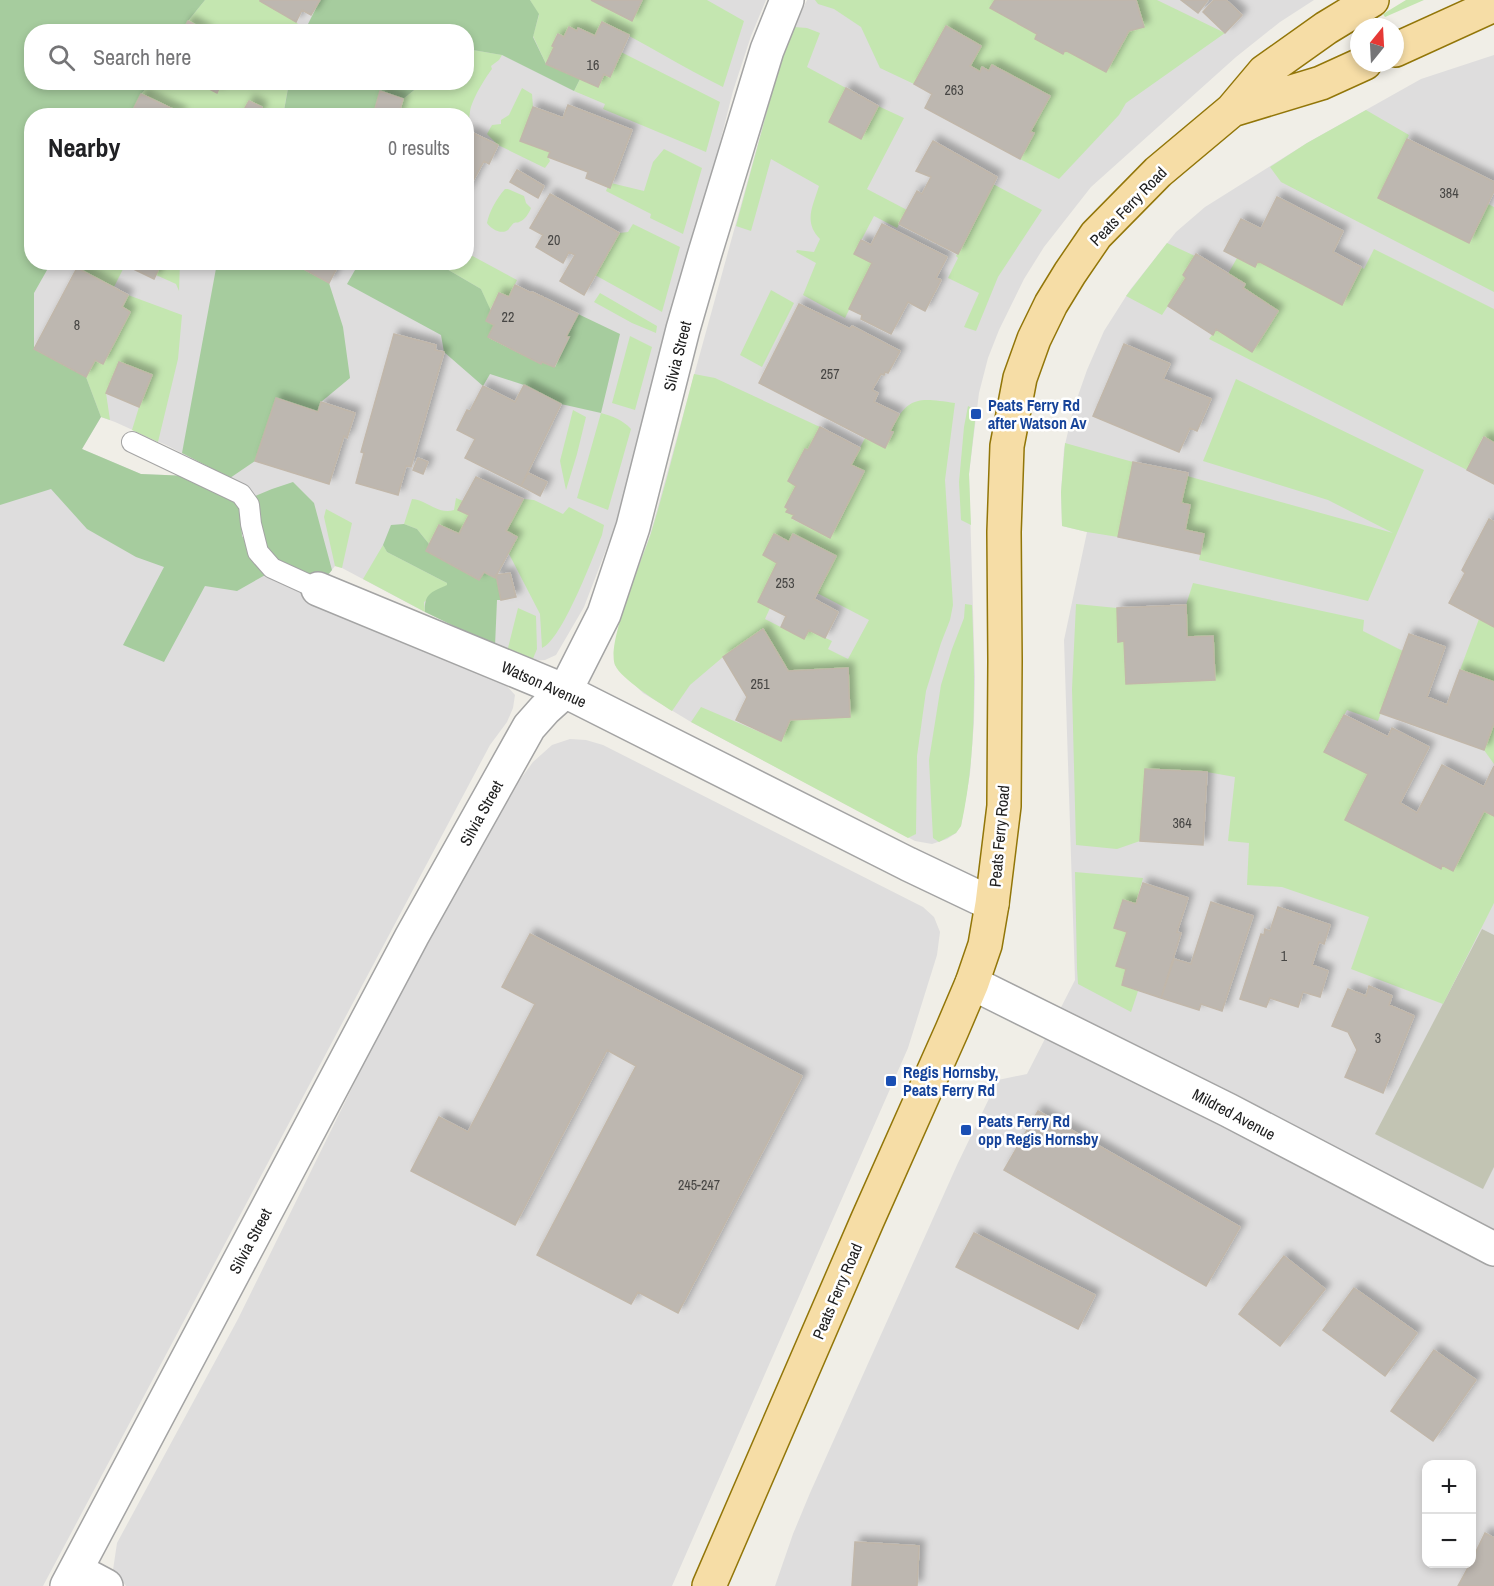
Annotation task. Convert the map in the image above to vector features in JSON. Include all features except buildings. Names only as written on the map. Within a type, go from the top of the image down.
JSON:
[{"type":"main road","points":[[1264,72],[1337,0]]},
{"type":"main road","name":"Peats Ferry Road","points":[[709,1586],[972,982],[984,945],[992,904],[1004,806],[1004,532],[1007,446],[1020,378],[1034,339],[1051,303],[1096,235],[1158,172],[1232,110],[1264,72],[1326,28],[1372,0]]},
{"type":"main road","points":[[1404,46],[1494,5]]},
{"type":"main road","name":"Peats Ferry Road","points":[[1232,110],[1321,83],[1350,70]]},
{"type":"street","name":"Silvia Street","points":[[71,1578],[412,936],[530,727],[565,691],[604,614],[633,527],[683,329],[705,253],[766,50],[787,0]]},
{"type":"street","name":"Watson Avenue","points":[[318,589],[565,691],[992,904]]},
{"type":"street","name":"Mildred Avenue","points":[[972,982],[1228,1110],[1494,1249]]},
{"type":"street","points":[[71,1578],[106,1586]]},
{"type":"lane","name":"Watson Avenue","points":[[132,442],[241,494],[249,505],[258,552],[272,568],[318,589]]},
{"type":"shaded area","points":[[0,0],[766,0],[751,36],[733,91],[614,529],[584,607],[556,655],[545,660],[532,661],[519,658],[342,568],[335,566],[320,585],[242,484],[115,422],[101,417],[82,449],[141,474],[189,476],[240,504],[242,536],[267,574],[506,685],[515,695],[507,722],[490,745],[43,1586],[0,1586]]},
{"type":"shaded area","points":[[807,0],[1314,0],[1280,22],[1236,57],[1091,187],[1044,247],[1024,279],[999,330],[988,358],[979,393],[969,474],[975,677],[970,774],[961,826],[947,839],[932,844],[915,841],[691,722],[643,693],[615,665],[614,649],[630,589],[650,535],[779,67]]},
{"type":"shaded area","points":[[1494,55],[1494,1586],[775,1586],[810,1493],[957,1165],[998,1080],[1027,1074],[1075,980],[1064,640],[1087,532],[1062,526],[1061,492],[1064,449],[1073,410],[1087,370],[1104,331],[1130,290],[1176,232],[1205,207],[1307,143],[1421,79]]},
{"type":"shaded area","points":[[570,739],[586,740],[603,745],[923,907],[934,917],[940,932],[937,955],[908,1048],[672,1586],[126,1586],[113,1570],[117,1543],[238,1319],[385,1021],[505,800],[533,762],[552,745]]},
{"type":"shaded area","points":[[1482,929],[1494,935],[1494,1167],[1483,1189],[1375,1134]]},
{"type":"green space","points":[[0,0],[205,0],[186,24],[24,24],[24,90],[145,90],[134,108],[24,108],[24,270],[47,270],[34,293],[34,349],[86,377],[101,417],[82,449],[141,474],[189,476],[240,504],[242,536],[267,574],[237,591],[205,586],[164,662],[123,645],[164,567],[136,557],[87,529],[51,489],[0,505]]},
{"type":"green space","points":[[205,0],[260,0],[298,24],[194,24],[188,21]]},
{"type":"green space","points":[[320,0],[530,0],[539,14],[533,37],[546,64],[580,79],[574,91],[502,55],[474,50],[474,24],[308,24]]},
{"type":"green space","points":[[530,0],[591,0],[631,21],[642,0],[707,0],[744,21],[723,87],[602,22],[595,36],[578,28],[577,31],[569,27],[564,37],[557,34],[546,64],[533,36],[539,15]]},
{"type":"green space","points":[[815,0],[995,0],[990,8],[1037,34],[1035,39],[1063,53],[1065,50],[1144,26],[1136,0],[1157,0],[1225,33],[1126,103],[1119,115],[1059,179],[1020,159],[1033,133],[1030,132],[1049,96],[992,65],[989,71],[982,67],[980,72],[970,66],[981,46],[946,27],[914,84],[880,68],[861,27],[834,9],[818,4]]},
{"type":"green space","points":[[1406,0],[1424,0],[1385,17],[1383,14]]},
{"type":"green space","points":[[794,27],[807,28],[820,33],[807,67],[846,88],[829,122],[861,139],[878,106],[904,118],[867,189],[907,210],[897,228],[874,216],[854,254],[872,263],[845,318],[803,295],[816,263],[796,252],[797,250],[814,252],[820,239],[815,233],[811,220],[812,207],[819,186],[771,159],[751,231],[736,226],[779,67]]},
{"type":"green space","points":[[474,50],[502,55],[491,66],[492,69],[471,108],[400,108],[403,99],[414,90],[474,90]]},
{"type":"green space","points":[[621,52],[720,102],[706,152],[603,109],[605,104],[574,91],[580,79],[604,74],[610,76]]},
{"type":"green space","points":[[522,88],[532,94],[533,107],[520,141],[550,152],[548,157],[550,161],[545,168],[498,145],[487,134],[492,125],[501,124],[501,120],[509,115]]},
{"type":"green space","points":[[145,90],[211,90],[217,93],[218,90],[288,90],[284,108],[262,108],[249,101],[245,108],[170,108],[141,94]]},
{"type":"green space","points":[[288,90],[414,90],[403,99],[380,92],[375,108],[284,108]]},
{"type":"green space","points":[[1366,110],[1409,135],[1378,198],[1488,204],[1494,207],[1494,292],[1281,182],[1270,167]]},
{"type":"green space","points":[[664,149],[702,168],[683,234],[650,218],[651,214],[606,191],[611,183],[644,191],[653,162]]},
{"type":"green space","points":[[993,184],[1042,210],[998,277],[976,331],[964,327],[979,293],[948,278],[958,258],[956,256]]},
{"type":"green space","points":[[505,189],[524,196],[531,208],[523,220],[513,223],[508,230],[499,232],[487,223],[494,205]]},
{"type":"green space","points":[[633,224],[680,247],[662,312],[595,275],[619,233],[628,232]]},
{"type":"green space","points":[[1167,243],[1195,256],[1183,275],[1186,278],[1162,315],[1126,296]]},
{"type":"green space","points":[[1374,249],[1494,309],[1494,443],[1483,437],[1467,470],[1209,339],[1216,329],[1252,351],[1278,311],[1243,288],[1245,284],[1228,274],[1237,258],[1255,267],[1258,261],[1342,304],[1361,267],[1364,269]]},
{"type":"green space","points":[[474,257],[517,280],[509,297],[499,293],[490,310],[481,289],[448,270],[474,270]]},
{"type":"green space","points":[[81,270],[122,270],[114,287]]},
{"type":"green space","points":[[158,270],[180,270],[179,291],[176,284],[156,275]]},
{"type":"green space","points":[[216,270],[304,270],[329,283],[343,327],[350,378],[321,402],[318,412],[276,398],[255,461],[230,478],[182,453]]},
{"type":"green space","points":[[355,270],[448,270],[481,289],[491,311],[486,321],[494,325],[489,338],[541,364],[542,362],[555,367],[569,338],[566,337],[578,314],[620,334],[601,413],[561,404],[524,385],[490,374],[483,386],[444,352],[441,335],[347,284]]},
{"type":"green space","points":[[771,290],[794,303],[762,367],[740,355]]},
{"type":"green space","points":[[600,293],[657,326],[656,333],[594,302]]},
{"type":"green space","points":[[128,295],[182,315],[178,359],[158,442],[132,430],[151,375],[119,362],[106,393],[110,420],[101,417],[86,377],[95,360],[103,364],[130,312],[122,307]]},
{"type":"green space","points":[[630,336],[652,347],[635,410],[612,403]]},
{"type":"green space","points":[[694,374],[715,378],[820,427],[788,481],[796,486],[785,507],[788,509],[787,512],[794,515],[792,519],[830,538],[844,512],[851,465],[865,438],[885,448],[893,432],[890,431],[896,419],[909,405],[923,400],[955,403],[945,480],[953,605],[926,691],[917,756],[916,834],[908,838],[691,722],[701,707],[781,741],[790,720],[850,717],[848,668],[788,671],[763,629],[723,657],[690,685],[672,711],[624,677],[615,665],[614,654],[620,620],[651,533]],"holes":[[[793,534],[836,556],[817,593],[869,620],[848,659],[828,649],[832,641],[809,630],[804,639],[765,619],[770,608],[758,602],[777,563],[763,555],[789,542]]]},
{"type":"green space","points":[[1236,379],[1424,470],[1368,601],[1199,560],[1204,534],[1185,530],[1190,505],[1181,503],[1187,476],[1393,533],[1328,500],[1203,461]]},
{"type":"green space","points":[[968,406],[976,412],[969,474],[971,525],[961,520],[959,482]]},
{"type":"green space","points":[[573,410],[586,417],[566,490],[560,461]]},
{"type":"green space","points":[[601,413],[617,419],[631,429],[608,510],[577,498]]},
{"type":"green space","points":[[1065,443],[1133,462],[1118,537],[1062,526],[1061,492]]},
{"type":"green space","points":[[293,482],[314,503],[332,570],[320,585],[277,563],[267,551],[260,533],[253,497]]},
{"type":"green space","points":[[456,498],[463,501],[458,510],[469,515],[459,534],[439,525],[429,544],[417,529],[404,524],[412,499],[448,511],[454,510]]},
{"type":"green space","points":[[523,499],[534,500],[563,514],[569,507],[604,525],[592,561],[567,615],[550,642],[542,648],[540,614],[508,552],[517,537],[506,531]]},
{"type":"green space","points":[[326,509],[352,523],[342,568],[335,566],[324,517]]},
{"type":"green space","points":[[404,524],[417,529],[429,544],[426,551],[479,580],[484,572],[495,578],[496,575],[501,600],[497,600],[495,646],[425,612],[426,601],[430,594],[447,583],[387,552],[383,545],[391,525]]},
{"type":"green space","points":[[383,545],[387,552],[447,583],[448,585],[424,602],[425,612],[363,579]]},
{"type":"green space","points":[[1193,583],[1364,620],[1363,631],[1403,651],[1378,721],[1347,710],[1325,752],[1368,774],[1345,820],[1440,869],[1442,865],[1453,871],[1484,811],[1494,816],[1494,903],[1443,1004],[1351,969],[1369,917],[1282,887],[1247,885],[1249,843],[1228,841],[1235,777],[1207,772],[1145,769],[1140,841],[1117,849],[1076,845],[1072,689],[1076,604],[1117,608],[1119,642],[1124,641],[1215,680],[1213,636],[1187,637],[1186,605]]},
{"type":"green space","points":[[965,604],[972,605],[973,633],[974,716],[970,771],[961,826],[956,833],[939,842],[933,838],[929,760],[941,685],[964,618]]},
{"type":"green space","points":[[518,608],[536,616],[537,649],[532,661],[507,652]]},
{"type":"green space","points":[[1479,619],[1494,627],[1494,682],[1460,670]]},
{"type":"green space","points":[[1494,723],[1494,764],[1484,750]]},
{"type":"green space","points":[[1075,872],[1143,878],[1136,904],[1123,900],[1114,928],[1127,932],[1116,966],[1126,969],[1122,985],[1138,991],[1131,1012],[1078,984]]},
{"type":"place","name":"Peats Ferry Rd after Watson Av","points":[[976,414]]},
{"type":"place","name":"Regis Hornsby, Peats Ferry Rd","points":[[891,1081]]},
{"type":"place","name":"Peats Ferry Rd opp Regis Hornsby","points":[[966,1130]]}]
